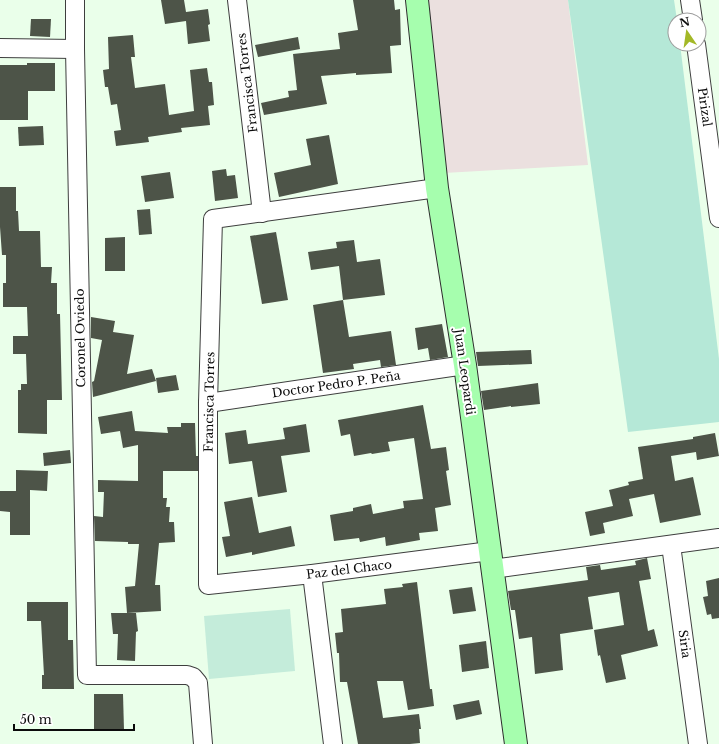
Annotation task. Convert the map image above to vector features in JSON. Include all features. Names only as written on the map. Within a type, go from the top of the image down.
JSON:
[{"type":"main road","name":"Juan Leopardi","points":[[417,0],[437,188],[465,365],[516,744]]},
{"type":"street","name":"Coronel Oviedo","points":[[75,0],[87,675],[187,675],[194,677],[198,683],[203,744]]},
{"type":"street","name":"Francisca Torres","points":[[208,584],[208,402],[213,219],[262,213],[237,0]]},
{"type":"street","points":[[690,0],[692,12]]},
{"type":"street","points":[[0,48],[75,49]]},
{"type":"street","name":"Pirizal","points":[[697,52],[716,161],[719,218]]},
{"type":"street","points":[[262,213],[437,188]]},
{"type":"street","name":"Doctor Pedro P. Peña","points":[[208,402],[465,365]]},
{"type":"street","name":"Paz del Chaco","points":[[208,584],[671,544],[719,538]]},
{"type":"street","name":"Siria","points":[[671,544],[698,744]]},
{"type":"street","points":[[312,574],[333,744]]},
{"type":"shaded area","points":[[422,0],[568,0],[588,165],[444,173]]},
{"type":"shaded area","points":[[568,0],[674,0],[676,12],[667,12],[667,52],[681,52],[719,359],[719,422],[628,432]]},
{"type":"green space","points":[[290,609],[295,671],[209,679],[204,616]]},
{"type":"building","points":[[161,0],[184,0],[186,12],[208,9],[210,41],[188,44],[186,21],[165,24]]},
{"type":"building","points":[[353,0],[394,0],[395,10],[400,9],[401,45],[390,46],[392,73],[356,75],[356,73],[321,76],[327,104],[264,115],[261,103],[289,97],[288,91],[297,90],[293,54],[340,49],[338,33],[358,30]]},
{"type":"building","points":[[31,19],[51,19],[50,37],[30,36]]},
{"type":"building","points":[[133,35],[135,57],[131,57],[135,88],[165,84],[169,115],[194,111],[190,70],[207,68],[209,82],[212,82],[214,105],[208,106],[210,125],[181,128],[182,132],[148,137],[149,142],[116,146],[114,131],[121,130],[117,104],[111,105],[108,87],[105,87],[103,70],[109,69],[108,37]]},
{"type":"building","points":[[298,37],[300,49],[258,57],[255,45]]},
{"type":"building","points":[[27,63],[55,63],[55,91],[28,91],[28,120],[0,120],[0,65],[27,65]]},
{"type":"building","points":[[43,126],[44,145],[19,146],[18,127]]},
{"type":"building","points":[[329,135],[338,184],[279,197],[274,173],[311,165],[306,139]]},
{"type":"building","points":[[226,169],[227,176],[235,175],[238,198],[215,201],[212,171]]},
{"type":"building","points":[[170,172],[174,198],[145,202],[141,176]]},
{"type":"building","points":[[0,187],[16,187],[16,211],[18,211],[19,231],[40,231],[41,267],[52,267],[51,283],[57,283],[57,314],[60,314],[62,400],[47,400],[47,434],[18,433],[18,390],[21,390],[21,384],[27,384],[26,354],[13,354],[13,336],[28,336],[27,307],[3,307],[3,283],[6,283],[6,255],[2,255]]},
{"type":"building","points":[[150,209],[152,234],[139,235],[137,210]]},
{"type":"building","points":[[276,232],[288,300],[262,304],[250,236]]},
{"type":"building","points":[[125,237],[125,271],[105,271],[105,238]]},
{"type":"building","points":[[354,240],[357,262],[380,259],[385,295],[343,300],[339,266],[311,270],[308,252],[337,248],[336,242]]},
{"type":"building","points":[[343,300],[349,337],[391,331],[396,365],[381,367],[380,360],[353,364],[354,369],[323,373],[313,305]]},
{"type":"building","points":[[91,317],[115,321],[113,332],[134,335],[127,374],[152,369],[156,381],[93,397],[92,382],[94,381],[102,340],[91,338]]},
{"type":"building","points":[[442,324],[448,357],[430,360],[428,348],[418,350],[415,328]]},
{"type":"building","points":[[531,350],[532,364],[478,366],[476,352]]},
{"type":"building","points":[[176,375],[179,390],[158,393],[156,378]]},
{"type":"building","points":[[538,383],[540,404],[484,410],[481,391]]},
{"type":"building","points":[[423,405],[431,449],[446,447],[449,470],[446,471],[451,505],[435,508],[438,531],[419,533],[420,540],[386,546],[385,537],[360,542],[359,538],[334,541],[330,515],[353,511],[353,508],[371,504],[373,514],[404,508],[403,501],[423,499],[414,438],[388,442],[390,451],[354,456],[350,434],[341,436],[338,420]]},
{"type":"building","points":[[132,411],[135,431],[168,433],[167,427],[181,427],[181,423],[195,423],[198,471],[163,471],[163,498],[167,498],[166,507],[170,507],[169,522],[174,522],[175,542],[159,543],[155,585],[160,585],[161,611],[127,613],[125,587],[135,586],[139,544],[128,544],[128,542],[95,541],[94,516],[103,517],[104,492],[98,492],[98,480],[138,481],[138,445],[123,448],[120,431],[101,434],[98,417]]},
{"type":"building","points":[[306,424],[310,452],[281,456],[287,492],[258,497],[252,461],[229,464],[225,433],[246,430],[248,444],[285,439],[283,428]]},
{"type":"building","points":[[715,433],[719,456],[697,460],[696,452],[671,456],[675,481],[693,477],[701,515],[660,523],[654,494],[629,499],[633,516],[603,523],[605,533],[590,536],[585,512],[613,506],[609,490],[629,485],[628,482],[643,479],[638,447],[693,439],[693,437]]},
{"type":"building","points":[[70,450],[71,463],[44,466],[43,453]]},
{"type":"building","points":[[16,470],[48,471],[47,491],[30,490],[30,535],[10,535],[10,512],[0,511],[0,491],[16,491]]},
{"type":"building","points":[[252,497],[259,533],[291,526],[295,546],[252,555],[252,552],[226,557],[222,537],[230,536],[224,502]]},
{"type":"building","points":[[647,558],[651,579],[639,581],[648,631],[654,629],[658,646],[621,655],[626,679],[606,683],[600,655],[598,656],[594,630],[624,625],[619,592],[588,597],[593,629],[560,634],[563,670],[535,674],[532,637],[519,639],[515,610],[511,610],[508,591],[588,580],[586,567],[600,565],[601,570],[636,565],[635,561]]},
{"type":"building","points":[[719,578],[719,618],[712,619],[711,614],[707,615],[703,597],[708,596],[706,581]]},
{"type":"building","points":[[417,582],[430,689],[432,689],[434,706],[408,710],[403,681],[377,681],[383,718],[419,714],[421,729],[419,729],[420,743],[358,744],[347,682],[340,682],[339,653],[337,653],[335,633],[343,632],[341,609],[386,604],[384,589],[403,587],[402,584]]},
{"type":"building","points":[[472,587],[476,611],[453,614],[449,590]]},
{"type":"building","points":[[27,602],[68,602],[68,640],[73,640],[74,689],[42,689],[42,675],[44,675],[41,621],[27,621]]},
{"type":"building","points":[[111,613],[136,613],[138,631],[136,632],[135,661],[117,660],[118,634],[113,634]]},
{"type":"building","points":[[486,641],[489,668],[462,672],[459,645]]},
{"type":"building","points":[[94,694],[123,694],[124,730],[94,731]]},
{"type":"building","points":[[479,700],[482,714],[456,720],[453,705]]}]
